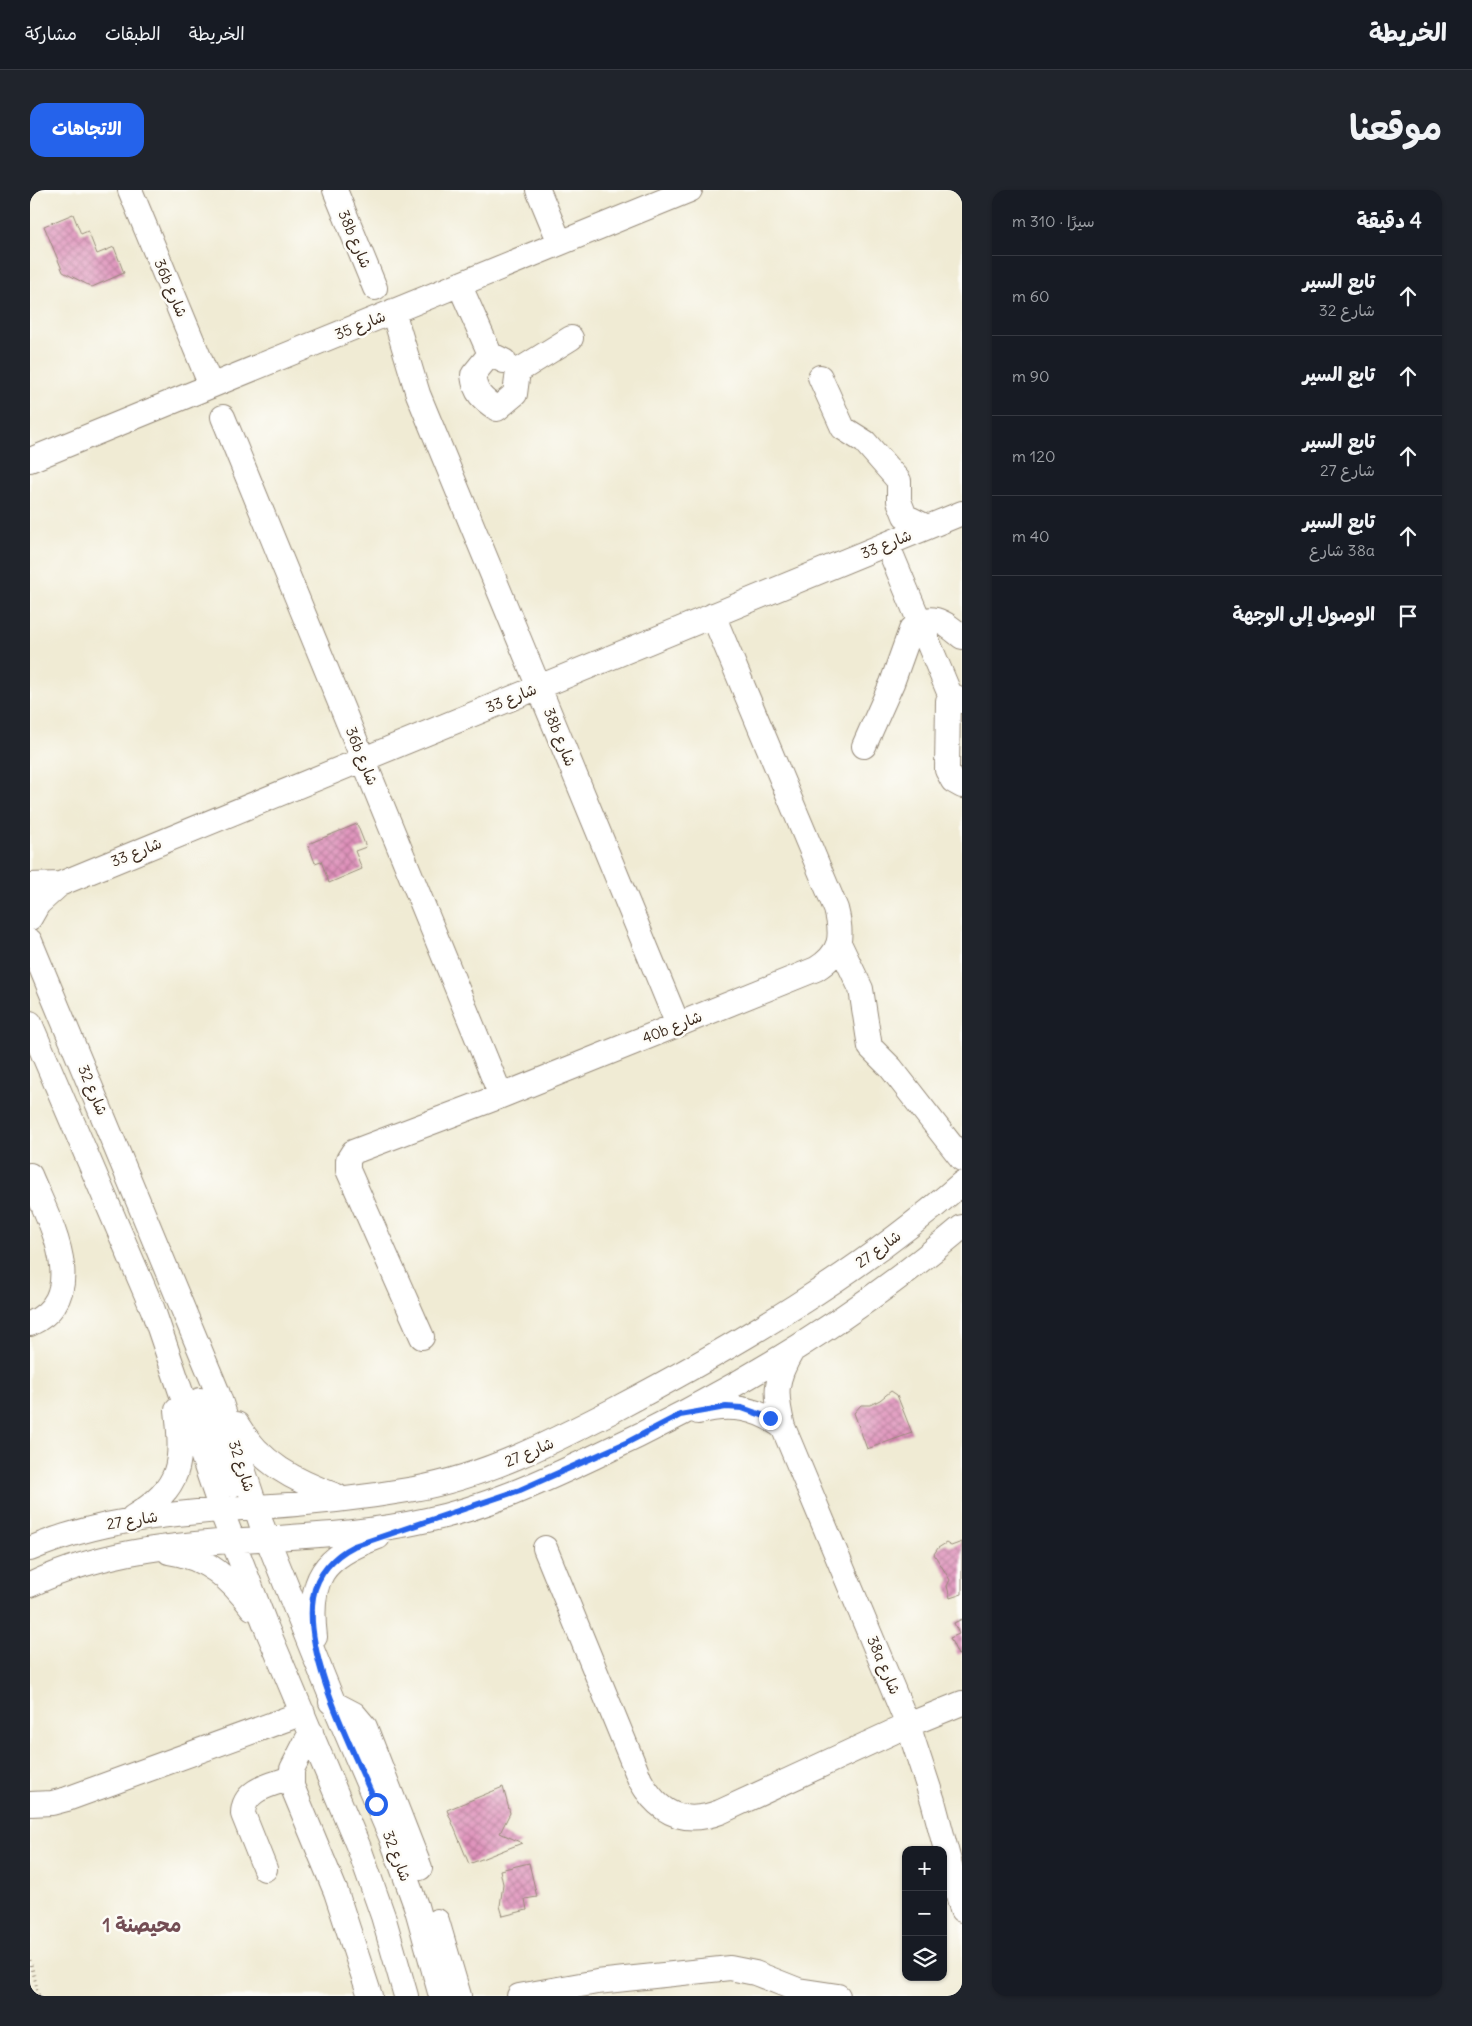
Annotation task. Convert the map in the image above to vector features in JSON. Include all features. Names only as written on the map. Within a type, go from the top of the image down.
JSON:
[{"type":"street","name":"36b شارع","points":[[130,190],[212,386]]},
{"type":"street","name":"38b شارع","points":[[335,190],[375,288]]},
{"type":"street","points":[[538,190],[560,243]]},
{"type":"street","name":"شارع 35","points":[[30,460],[460,286],[690,190]]},
{"type":"street","points":[[460,286],[490,354],[518,371]]},
{"type":"street","name":"38b شارع","points":[[385,315],[402,369],[418,394],[540,686],[678,1025]]},
{"type":"street","points":[[518,371],[571,338]]},
{"type":"street","points":[[490,354],[473,375],[474,387],[479,396],[497,408],[515,394],[518,371]]},
{"type":"street","points":[[820,377],[843,428],[865,442],[899,481],[899,501],[906,516],[927,527]]},
{"type":"street","name":"36b شارع","points":[[223,417],[502,1096]]},
{"type":"street","name":"شارع 33","points":[[30,918],[38,904],[60,884],[962,513]]},
{"type":"street","points":[[886,544],[920,622],[957,699],[947,704],[947,770],[952,781],[962,786]]},
{"type":"street","points":[[713,615],[836,909],[841,932],[839,943],[861,989],[870,1047],[891,1068],[962,1159]]},
{"type":"street","points":[[864,746],[889,689],[911,630],[920,622],[937,620],[962,637]]},
{"type":"street","name":"شارع 33","points":[[30,885],[60,884]]},
{"type":"street","name":"شارع 32","points":[[30,940],[217,1391],[267,1629],[368,1873],[406,1996]]},
{"type":"street","name":"40b شارع","points":[[422,1337],[348,1170],[348,1160],[353,1152],[502,1096],[816,969],[826,962],[839,943]]},
{"type":"street","name":"شارع 32","points":[[30,1022],[153,1310],[173,1371],[244,1524],[318,1664],[404,1871],[426,1940],[441,1996]]},
{"type":"street","points":[[30,1175],[58,1245],[63,1268],[56,1301],[46,1314],[30,1324]]},
{"type":"street","name":"شارع 27","points":[[37,1581],[73,1567],[132,1551],[182,1544],[244,1524],[343,1498],[417,1489],[468,1476],[518,1457],[566,1435],[685,1373],[754,1333],[821,1290],[887,1243],[962,1183]]},
{"type":"street","name":"شارع 27","points":[[30,1549],[93,1527],[130,1519],[244,1524],[349,1532],[427,1520],[520,1490],[628,1442],[680,1415],[792,1351],[912,1269],[962,1227]]},
{"type":"street","points":[[153,1310],[188,1372],[230,1476],[244,1524],[308,1668],[334,1704],[354,1714],[368,1735],[423,1875],[459,1996]]},
{"type":"street","name":"38a شارع","points":[[792,1351],[780,1373],[777,1383],[777,1404],[784,1427],[908,1725],[933,1801],[962,1910]]},
{"type":"street","points":[[130,1519],[151,1506],[163,1495],[178,1468],[181,1443],[173,1371]]},
{"type":"street","points":[[217,1391],[245,1438],[257,1452],[293,1479],[343,1498]]},
{"type":"street","points":[[680,1415],[711,1408],[742,1408],[770,1418],[784,1427]]},
{"type":"street","points":[[37,1581],[76,1554],[105,1544],[164,1530],[244,1524],[403,1506],[437,1494],[468,1476]]},
{"type":"street","points":[[318,1664],[312,1611],[313,1597],[317,1583],[326,1567],[339,1553],[354,1546],[427,1520]]},
{"type":"street","points":[[545,1548],[640,1780],[648,1794],[659,1806],[673,1814],[688,1818],[704,1817],[720,1812],[908,1725],[962,1703]]},
{"type":"street","points":[[132,1551],[187,1555],[214,1568],[239,1590],[267,1629]]},
{"type":"street","points":[[307,1723],[291,1778],[295,1794],[342,1909],[370,1996]]},
{"type":"street","points":[[30,1804],[52,1803],[68,1799],[307,1723]]},
{"type":"street","points":[[265,1869],[245,1821],[243,1807],[250,1794],[291,1778]]},
{"type":"street","points":[[519,1996],[597,1982],[730,1968],[755,1973],[798,1990],[838,1996]]},
{"type":"path","points":[[30,1960],[39,1996]]},
{"type":"building","points":[[73,214],[81,234],[88,231],[97,254],[114,247],[124,273],[92,287],[63,272],[44,226]]},
{"type":"building","points":[[357,824],[366,847],[355,851],[362,869],[329,883],[321,861],[315,863],[308,844]]},
{"type":"building","points":[[891,1391],[897,1395],[912,1433],[867,1449],[854,1413],[861,1405],[870,1405]]},
{"type":"building","points":[[962,1542],[962,1594],[950,1598],[947,1586],[950,1580],[934,1554],[938,1548],[946,1543],[951,1546]]},
{"type":"building","points":[[962,1619],[962,1653],[958,1655],[950,1638],[959,1634],[954,1623]]},
{"type":"building","points":[[503,1787],[510,1813],[500,1833],[522,1843],[469,1864],[447,1810]]},
{"type":"building","points":[[529,1863],[537,1897],[525,1899],[527,1910],[503,1916],[500,1906],[503,1884],[500,1870]]},
{"type":"district","name":"محيصنة 1","points":[[142,1924]]},
{"type":"route","points":[[376,1804],[318,1664],[312,1611],[313,1597],[317,1583],[326,1567],[339,1553],[427,1520],[465,1510],[520,1490],[628,1442],[680,1415],[711,1408],[726,1407],[756,1411],[770,1418]]}]
